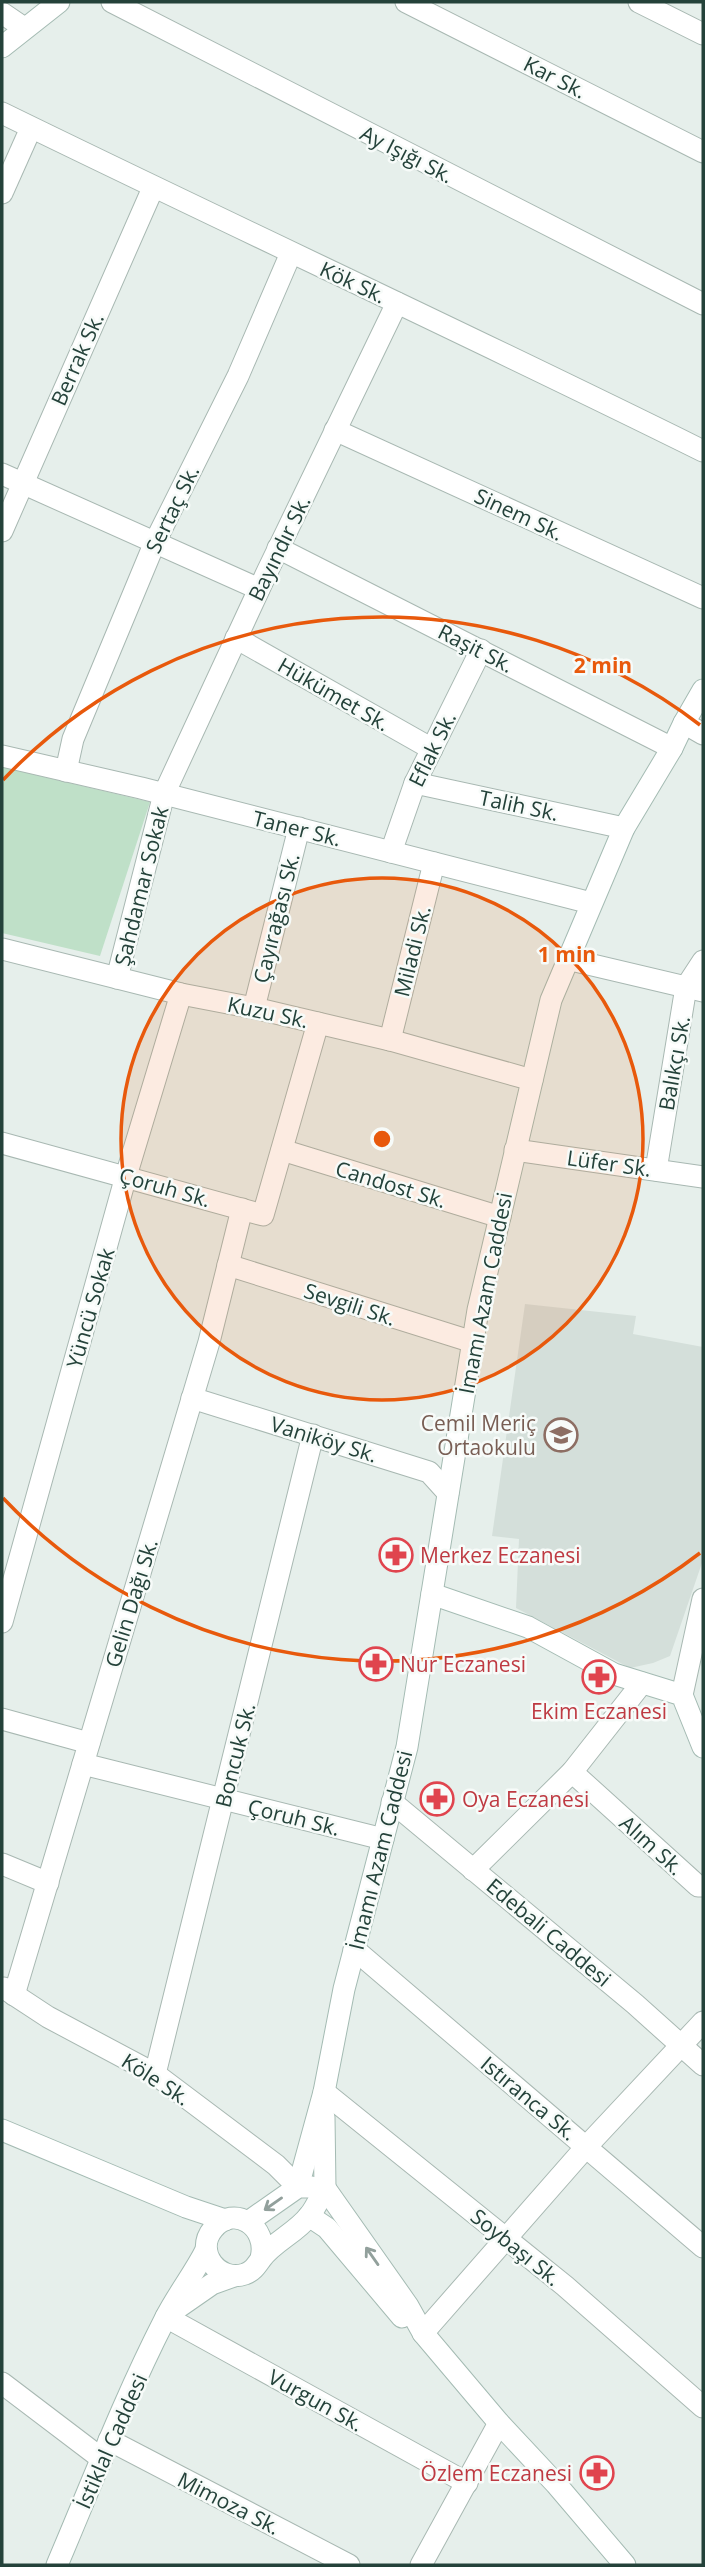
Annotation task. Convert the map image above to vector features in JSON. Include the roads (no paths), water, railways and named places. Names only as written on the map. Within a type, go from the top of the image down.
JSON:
[{"type":"street","points":[[2,47],[59,2]]},
{"type":"street","name":"Ay Işığı Sk.","points":[[112,2],[703,304]]},
{"type":"street","name":"Kar Sk.","points":[[406,2],[703,152]]},
{"type":"street","points":[[639,2],[703,34]]},
{"type":"street","points":[[2,13],[24,28]]},
{"type":"street","name":"Kök Sk.","points":[[2,113],[153,188],[493,347],[703,451]]},
{"type":"street","points":[[2,193],[31,128]]},
{"type":"street","name":"Berrak Sk.","points":[[2,531],[153,188]]},
{"type":"street","name":"Sertaç Sk.","points":[[66,771],[73,739],[155,542],[237,376],[291,253]]},
{"type":"street","name":"Bayındır Sk.","points":[[164,794],[278,548],[397,303]]},
{"type":"street","name":"Sinem Sk.","points":[[335,430],[703,598]]},
{"type":"street","points":[[2,474],[259,589]]},
{"type":"street","name":"Raşit Sk.","points":[[278,548],[673,748]]},
{"type":"street","name":"Hükümet Sk.","points":[[236,638],[432,749]]},
{"type":"street","name":"Eflak Sk.","points":[[391,852],[415,783],[481,650]]},
{"type":"street","name":"İmamı Azam Caddesi","points":[[298,2187],[324,2092],[344,1989],[407,1747],[472,1342],[551,1000],[624,828],[673,748],[703,690]]},
{"type":"street","points":[[684,723],[703,734]]},
{"type":"street","name":"Taner Sk.","points":[[2,756],[164,794],[591,903]]},
{"type":"street","name":"Talih Sk.","points":[[415,783],[624,828]]},
{"type":"street","name":"Şahdamar Sokak","points":[[117,978],[164,794]]},
{"type":"street","name":"Çayırağası Sk.","points":[[254,1008],[299,828]]},
{"type":"street","name":"Miladi Sk.","points":[[390,1040],[434,863]]},
{"type":"street","name":"Kuzu Sk.","points":[[2,949],[181,994],[390,1040],[532,1080]]},
{"type":"street","points":[[568,959],[695,989]]},
{"type":"street","name":"Balıkçı Sk.","points":[[656,1170],[703,961]]},
{"type":"street","name":"Yüncü Sokak","points":[[2,1622],[181,994]]},
{"type":"street","points":[[242,1209],[263,1215],[318,1023]]},
{"type":"street","name":"Çoruh Sk.","points":[[2,1143],[242,1209]]},
{"type":"street","name":"Candost Sk.","points":[[282,1150],[499,1217]]},
{"type":"street","name":"Lüfer Sk.","points":[[515,1150],[703,1177]]},
{"type":"street","name":"Gelin Dağı Sk.","points":[[8,1991],[48,1883],[192,1398],[242,1209]]},
{"type":"street","name":"Sevgili Sk.","points":[[228,1265],[472,1342]]},
{"type":"street","name":"Vaniköy Sk.","points":[[192,1398],[429,1472],[448,1493]]},
{"type":"street","name":"Boncuk Sk.","points":[[155,2074],[313,1435]]},
{"type":"street","points":[[432,1594],[528,1627],[614,1674],[681,1695]]},
{"type":"street","points":[[703,1599],[681,1695],[703,1746]]},
{"type":"street","points":[[473,1870],[572,1772],[642,1683]]},
{"type":"street","points":[[2,1719],[89,1743]]},
{"type":"street","name":"Çoruh Sk.","points":[[83,1764],[383,1839]]},
{"type":"street","name":"Alım Sk.","points":[[572,1772],[698,1886],[703,1886]]},
{"type":"street","name":"Edebali Caddesi","points":[[392,1802],[635,2004],[703,2065]]},
{"type":"street","points":[[2,1864],[48,1883]]},
{"type":"street","name":"Istıranca Sk.","points":[[354,1949],[703,2247]]},
{"type":"street","name":"Köle Sk.","points":[[8,1991],[48,2017],[155,2074],[276,2165],[298,2187]]},
{"type":"street","points":[[423,2333],[586,2147],[703,2022]]},
{"type":"street","name":"İmamı Azam Caddesi","points":[[324,2092],[325,2188]]},
{"type":"street","name":"Soybaşı Sk.","points":[[324,2092],[565,2286],[703,2407]]},
{"type":"street","points":[[2,2130],[225,2220]]},
{"type":"street","points":[[134,2185],[183,2218],[206,2246],[208,2258],[218,2271],[234,2276]]},
{"type":"street","points":[[248,2222],[298,2187],[325,2188]]},
{"type":"street","points":[[166,2317],[212,2284],[250,2272],[261,2258],[309,2216],[325,2188]]},
{"type":"street","points":[[325,2188],[423,2333],[625,2565]]},
{"type":"street","points":[[309,2216],[327,2228],[397,2314],[423,2333]]},
{"type":"street","points":[[206,2246],[213,2229],[225,2220],[233,2218],[255,2227],[263,2241],[261,2258]]},
{"type":"street","name":"İstiklal Caddesi","points":[[57,2565],[166,2317],[206,2246]]},
{"type":"street","name":"Vurgun Sk.","points":[[166,2317],[467,2483]]},
{"type":"street","name":"Mimoza Sk.","points":[[2,2383],[106,2449],[349,2565]]},
{"type":"street","points":[[422,2565],[499,2423]]},
{"type":"place","name":"Cemil Meriç Ortaokulu","points":[[561,1435]]},
{"type":"place","name":"Merkez Eczanesi","points":[[396,1555]]},
{"type":"place","name":"Nur Eczanesi","points":[[376,1664]]},
{"type":"place","name":"Ekim Eczanesi","points":[[599,1677]]},
{"type":"place","name":"Oya Eczanesi","points":[[437,1799]]},
{"type":"place","name":"Özlem Eczanesi","points":[[597,2473]]}]
